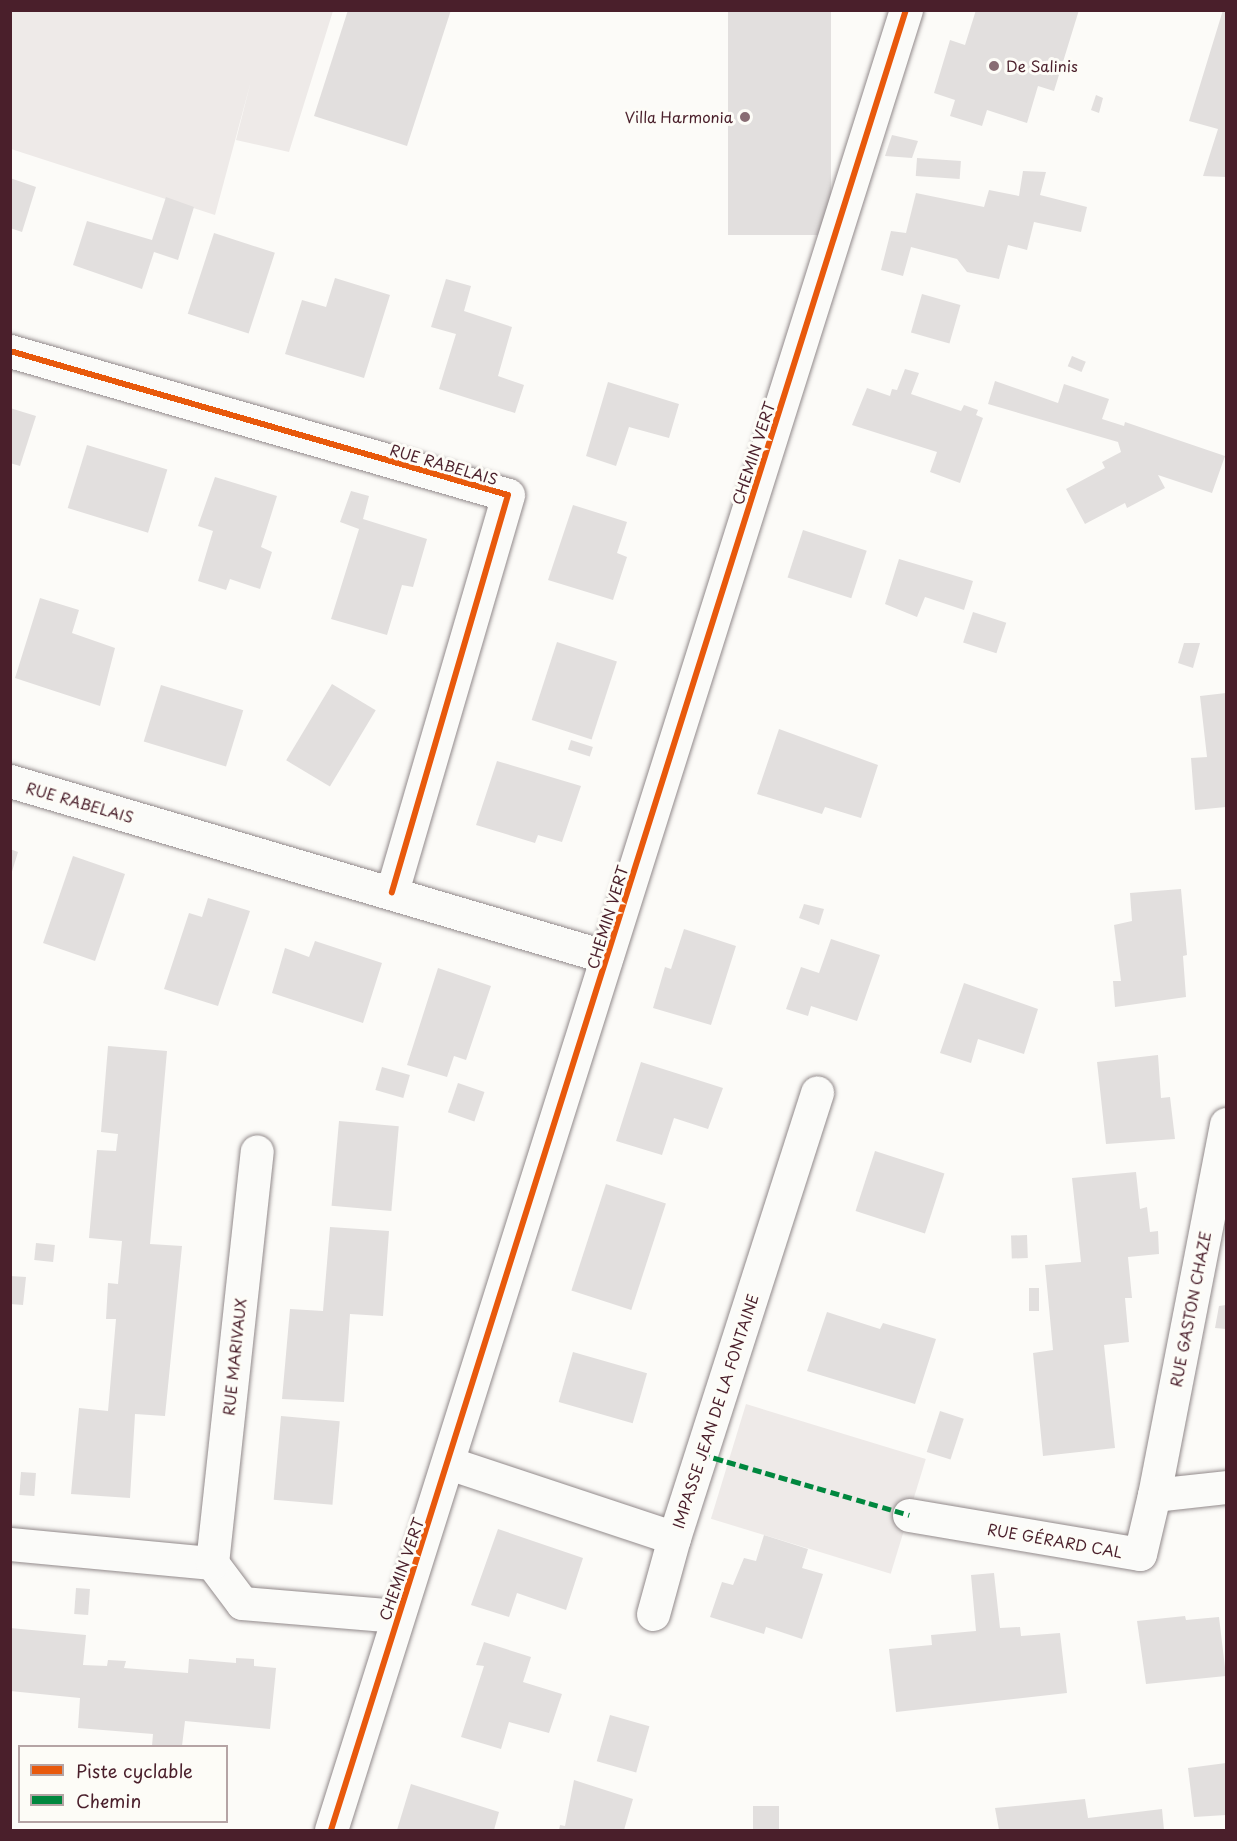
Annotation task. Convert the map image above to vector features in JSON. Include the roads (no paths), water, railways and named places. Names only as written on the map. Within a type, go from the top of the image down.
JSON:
[{"type":"street","name":"CHEMIN VERT","points":[[331,1830],[397,1616],[449,1463],[906,10]]},
{"type":"street","name":"RUE RABELAIS","points":[[10,351],[508,495],[392,892]]},
{"type":"street","name":"RUE RABELAIS","points":[[10,782],[392,892],[607,957]]},
{"type":"street","name":"IMPASSE JEAN DE LA FONTAINE","points":[[449,1463],[674,1538],[817,1092]]},
{"type":"street","name":"RUE GASTON CHAZE","points":[[1154,1495],[1227,1124]]},
{"type":"street","name":"RUE MARIVAUX","points":[[212,1563],[257,1151]]},
{"type":"street","points":[[1154,1495],[1227,1487]]},
{"type":"street","name":"RUE GÉRARD CAL","points":[[909,1515],[1140,1554],[1154,1495]]},
{"type":"street","points":[[653,1614],[674,1538]]},
{"type":"street","points":[[10,1544],[212,1563],[242,1603],[397,1616]]},
{"type":"place","name":"De Salinis","points":[[994,66]]},
{"type":"place","name":"Villa Harmonia","points":[[745,117]]}]
